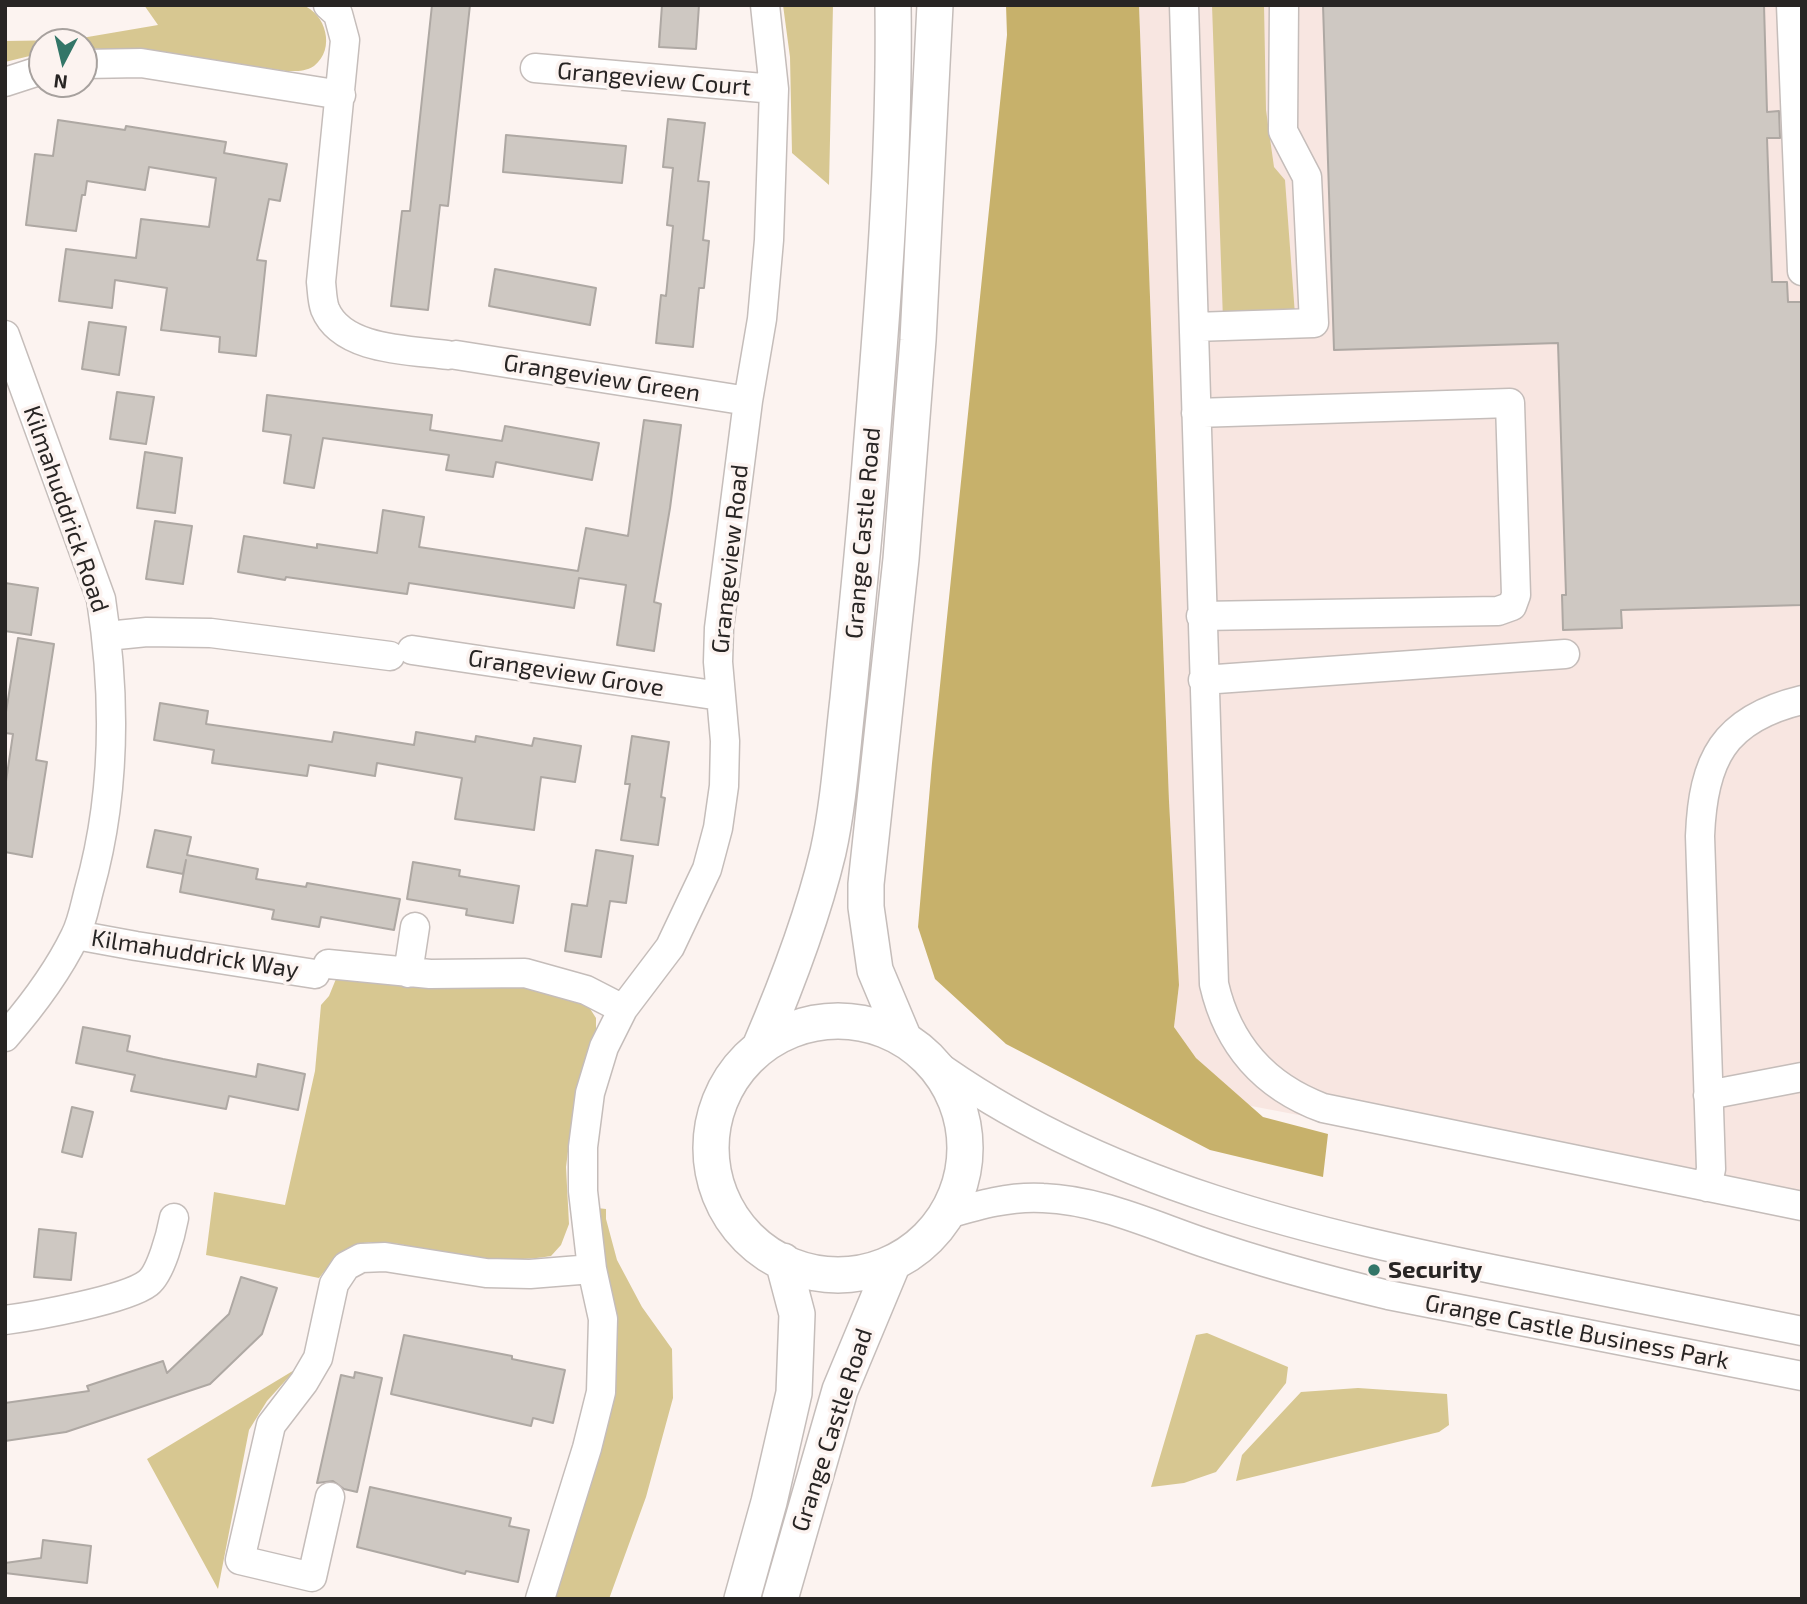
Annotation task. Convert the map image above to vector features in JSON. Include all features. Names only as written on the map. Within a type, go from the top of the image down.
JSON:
[{"type":"main road","name":"Grange Castle Road","points":[[760,1047],[811,912],[828,853],[838,802],[864,546],[880,334],[894,95],[893,5]]},
{"type":"main road","name":"Grange Castle Road","points":[[917,1050],[874,1026],[842,1021],[803,1026],[760,1047],[730,1079],[713,1122],[710,1147],[712,1172],[729,1214],[754,1245],[783,1261],[820,1272],[861,1271],[893,1264],[921,1245],[948,1214],[960,1186],[965,1162],[964,1125],[955,1097],[917,1050],[875,970],[866,908],[866,884],[901,559],[918,340],[935,5]]},
{"type":"main road","name":"Grange Castle Road","points":[[742,1599],[769,1502],[794,1393],[797,1314],[783,1261]]},
{"type":"main road","name":"Grange Castle Road","points":[[780,1599],[844,1380],[893,1264]]},
{"type":"street","name":"Grangeview Green","points":[[328,5],[338,15],[345,40],[321,282],[325,309],[337,326],[364,344],[748,401]]},
{"type":"street","name":"Grangeview Road","points":[[540,1599],[587,1448],[600,1392],[603,1319],[592,1269],[584,1208],[583,1147],[590,1093],[604,1047],[623,1009],[670,947],[707,869],[718,828],[724,786],[725,741],[720,696],[719,628],[748,401],[762,319],[769,240],[774,89],[765,5]]},
{"type":"street","points":[[1184,5],[1214,984],[1229,1030],[1267,1077],[1302,1100],[1324,1108],[1802,1206]]},
{"type":"street","points":[[1194,327],[1314,323],[1307,177],[1283,131],[1284,5]]},
{"type":"street","points":[[1791,5],[1802,271]]},
{"type":"street","points":[[98,64],[141,63],[341,95]]},
{"type":"street","name":"Grangeview Court","points":[[535,68],[774,89]]},
{"type":"street","points":[[5,82],[28,75]]},
{"type":"street","name":"Kilmahuddrick Road","points":[[5,335],[102,598],[112,705],[110,773],[98,857],[76,935],[35,1002],[5,1037]]},
{"type":"street","points":[[1196,413],[1510,402],[1516,595],[1512,606],[1498,611],[1201,616]]},
{"type":"street","name":"Grangeview Grove","points":[[107,636],[147,632],[211,633],[401,653],[720,696]]},
{"type":"street","points":[[1203,680],[1565,654]]},
{"type":"street","points":[[1707,1187],[1710,1169],[1700,836],[1702,800],[1708,774],[1732,734],[1777,706],[1802,700]]},
{"type":"street","points":[[408,973],[415,927]]},
{"type":"street","name":"Kilmahuddrick Way","points":[[76,935],[136,946],[321,969],[408,973],[525,973],[586,990],[623,1009]]},
{"type":"street","name":"Grange Castle Business Park","points":[[917,1050],[969,1088],[1026,1122],[1146,1175],[1253,1213],[1429,1257],[1802,1331]]},
{"type":"street","points":[[1708,1095],[1802,1077]]},
{"type":"street","name":"Grange Castle Business Park","points":[[948,1214],[1009,1199],[1039,1197],[1080,1202],[1265,1262],[1388,1295],[1802,1376]]},
{"type":"street","points":[[5,1320],[116,1297],[149,1283],[169,1245],[174,1218]]},
{"type":"street","points":[[330,1497],[312,1577],[240,1560],[271,1425],[304,1382],[318,1358],[334,1284],[346,1266],[361,1258],[385,1257],[486,1273],[530,1274],[592,1269]]},
{"type":"shaded area","points":[[144,5],[302,5],[310,9],[322,23],[325,50],[314,66],[286,71],[157,52],[98,49],[98,35],[158,25]]},
{"type":"shaded area","points":[[783,5],[833,5],[829,185],[792,153],[790,57]]},
{"type":"shaded area","points":[[1006,5],[1139,5],[1169,801],[1179,985],[1174,1027],[1196,1058],[1263,1117],[1328,1134],[1323,1177],[1210,1150],[1006,1044],[935,979],[918,927],[932,763],[1007,35]]},
{"type":"shaded area","points":[[1139,5],[1802,5],[1802,1211],[1246,1105],[1196,1058],[1174,1027],[1179,985],[1169,801]]},
{"type":"shaded area","points":[[1212,5],[1264,5],[1266,110],[1274,167],[1285,180],[1295,315],[1223,320]]},
{"type":"shaded area","points":[[5,41],[28,41],[28,56],[5,62]]},
{"type":"shaded area","points":[[338,974],[406,987],[433,989],[495,984],[536,989],[587,1004],[596,1018],[596,1034],[572,1120],[566,1167],[569,1224],[561,1245],[551,1256],[492,1258],[368,1242],[342,1254],[319,1278],[206,1255],[214,1192],[285,1205],[315,1071],[321,1005],[329,996]]},
{"type":"shaded area","points":[[597,1208],[606,1209],[606,1219],[617,1260],[642,1307],[672,1349],[673,1398],[646,1497],[609,1599],[553,1599],[594,1464]]},
{"type":"shaded area","points":[[1207,1333],[1288,1367],[1286,1383],[1216,1472],[1184,1483],[1151,1487],[1196,1335]]},
{"type":"shaded area","points":[[296,1369],[267,1401],[249,1430],[218,1589],[147,1459]]},
{"type":"shaded area","points":[[1358,1388],[1447,1394],[1449,1425],[1439,1432],[1236,1481],[1242,1455],[1301,1392]]},
{"type":"building","points":[[432,5],[470,5],[448,206],[440,205],[428,310],[391,306],[402,211],[410,211]]},
{"type":"building","points":[[662,5],[699,5],[696,49],[659,47]]},
{"type":"building","points":[[1323,5],[1764,5],[1767,112],[1779,111],[1780,138],[1767,138],[1772,282],[1787,282],[1788,302],[1802,302],[1802,605],[1621,610],[1622,628],[1563,630],[1562,595],[1566,595],[1558,343],[1334,350]]},
{"type":"building","points":[[668,119],[705,123],[698,181],[709,182],[703,240],[709,241],[704,288],[699,288],[693,347],[656,343],[661,295],[666,296],[673,226],[667,225],[673,168],[663,167]]},
{"type":"building","points":[[58,120],[125,130],[126,126],[226,142],[224,153],[287,164],[280,201],[269,199],[257,260],[266,261],[256,356],[219,352],[220,337],[161,330],[167,288],[115,280],[112,308],[59,301],[66,249],[136,258],[141,219],[209,227],[216,178],[149,167],[145,190],[87,181],[76,231],[26,225],[35,154],[53,156]]},
{"type":"building","points":[[506,135],[626,146],[622,183],[503,172]]},
{"type":"building","points":[[495,269],[596,288],[590,325],[489,306]]},
{"type":"building","points":[[89,322],[126,327],[119,375],[82,369]]},
{"type":"building","points":[[117,392],[154,397],[146,444],[110,439]]},
{"type":"building","points":[[267,395],[432,415],[430,430],[502,441],[505,426],[599,443],[592,480],[496,462],[493,477],[446,470],[449,455],[323,438],[314,488],[284,483],[291,435],[263,431]]},
{"type":"building","points":[[644,420],[681,425],[654,602],[661,604],[654,651],[617,645],[626,585],[579,578],[574,608],[409,583],[407,594],[238,572],[244,536],[317,548],[317,544],[377,553],[383,510],[424,517],[419,547],[578,571],[586,528],[628,536]]},
{"type":"building","points":[[145,452],[182,458],[175,513],[137,508]]},
{"type":"building","points":[[155,521],[192,526],[183,584],[146,579]]},
{"type":"building","points":[[5,583],[38,588],[31,635],[5,631]]},
{"type":"building","points":[[18,638],[54,644],[36,760],[47,762],[32,857],[5,852],[5,788],[13,734],[5,733],[5,718]]},
{"type":"building","points":[[160,703],[208,711],[206,724],[332,742],[334,732],[414,745],[416,732],[475,742],[476,736],[532,746],[534,738],[581,746],[575,782],[541,777],[534,830],[455,819],[462,778],[377,763],[375,776],[309,765],[307,776],[212,763],[214,750],[154,740]]},
{"type":"building","points":[[632,736],[669,742],[661,797],[665,798],[658,845],[621,840],[630,784],[625,784]]},
{"type":"building","points":[[155,830],[191,837],[187,855],[258,869],[256,879],[306,887],[307,883],[400,899],[394,930],[321,917],[319,927],[272,919],[274,910],[180,892],[186,860],[183,874],[147,867]]},
{"type":"building","points":[[596,850],[633,856],[626,903],[610,901],[601,957],[565,951],[572,904],[587,906]]},
{"type":"building","points":[[413,862],[460,870],[459,876],[519,886],[513,923],[466,915],[467,909],[407,899]]},
{"type":"building","points":[[83,1027],[130,1036],[127,1051],[163,1059],[256,1077],[258,1064],[305,1074],[298,1110],[229,1096],[226,1109],[131,1091],[135,1075],[76,1063]]},
{"type":"building","points":[[72,1107],[93,1112],[82,1157],[62,1152]]},
{"type":"building","points":[[39,1229],[76,1233],[71,1280],[34,1277]]},
{"type":"building","points":[[241,1277],[277,1288],[262,1334],[210,1384],[66,1432],[5,1441],[5,1403],[89,1391],[87,1386],[163,1361],[167,1373],[229,1314]]},
{"type":"building","points":[[404,1335],[512,1356],[512,1359],[565,1370],[553,1423],[533,1418],[531,1426],[391,1394]]},
{"type":"building","points":[[355,1372],[382,1378],[357,1492],[344,1489],[333,1481],[317,1483],[341,1375],[354,1378]]},
{"type":"building","points":[[370,1487],[511,1518],[509,1526],[529,1530],[518,1582],[466,1571],[465,1574],[357,1547]]},
{"type":"building","points":[[43,1540],[91,1546],[87,1583],[5,1573],[5,1563],[41,1558]]},
{"type":"place","name":"Security","points":[[1374,1270]]}]
